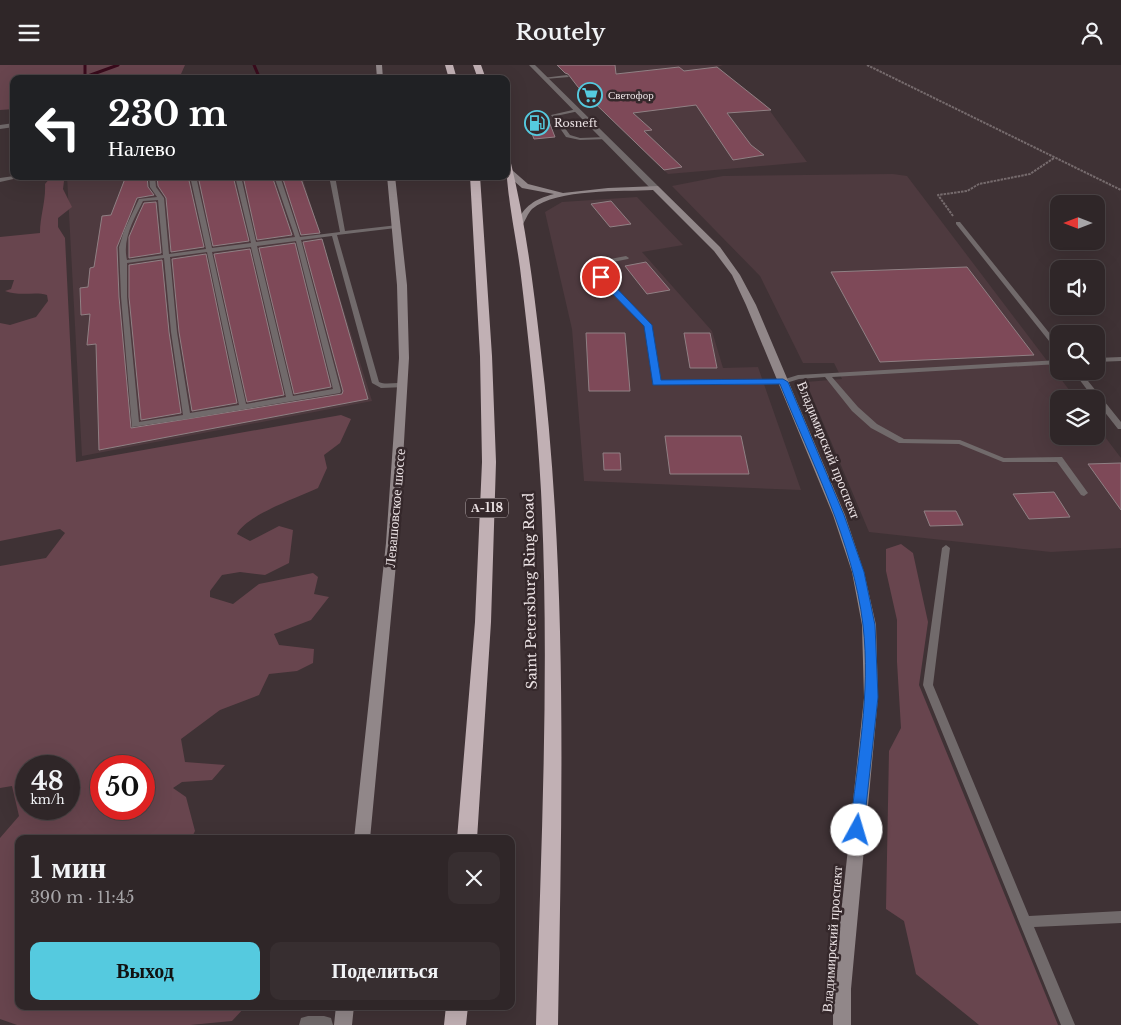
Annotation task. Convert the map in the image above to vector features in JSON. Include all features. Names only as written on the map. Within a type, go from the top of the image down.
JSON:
[{"type":"highway","name":"Saint Petersburg Ring Road","points":[[510,172],[540,375],[548,460],[553,622],[547,1025]]},
{"type":"highway","name":"А-118","points":[[467,835],[483,622],[489,461],[486,356],[475,180]]},
{"type":"highway","points":[[455,1025],[456,1010]]},
{"type":"main road","points":[[510,172],[525,186],[566,193],[655,188]]},
{"type":"main road","name":"Левашовское шоссе","points":[[362,835],[392,543],[403,385],[402,285],[391,180]]},
{"type":"main road","name":"Владимирский проспект","points":[[655,188],[717,249],[736,275],[751,305],[839,515],[858,572],[869,625],[871,697],[844,970],[842,1025]]},
{"type":"main road","points":[[519,224],[530,207],[566,193]]},
{"type":"main road","points":[[343,1025],[345,1010]]},
{"type":"street","name":"Владимирский проспект","points":[[532,65],[655,188]]},
{"type":"street","points":[[308,1025],[324,1025]]},
{"type":"lane","points":[[545,78],[567,76]]},
{"type":"lane","points":[[577,110],[553,115],[568,136],[580,139],[606,138]]},
{"type":"lane","points":[[152,180],[152,187],[161,198],[166,257],[187,417]]},
{"type":"lane","points":[[194,180],[242,407]]},
{"type":"lane","points":[[239,180],[290,399]]},
{"type":"lane","points":[[161,198],[141,200],[125,237],[121,254],[124,263],[124,297],[135,425],[337,391],[298,238],[278,180]]},
{"type":"lane","points":[[333,180],[343,233]]},
{"type":"lane","points":[[958,223],[1050,339]]},
{"type":"lane","points":[[124,263],[396,226]]},
{"type":"lane","points":[[334,234],[376,383],[381,386],[403,385]]},
{"type":"lane","points":[[626,258],[589,265],[648,325],[656,383],[783,382],[798,377],[1050,362]]},
{"type":"lane","points":[[1105,360],[1121,359]]},
{"type":"lane","points":[[827,375],[855,409],[874,426],[902,441],[960,442],[1003,460],[1059,459],[1084,493]]},
{"type":"lane","points":[[1083,380],[1121,427]]},
{"type":"lane","points":[[946,548],[928,685],[1068,1025]]},
{"type":"lane","points":[[1026,922],[1121,917]]},
{"type":"path","points":[[867,65],[1121,190]]},
{"type":"path","points":[[958,223],[938,195],[967,191],[980,184],[1030,174],[1054,157]]},
{"type":"shaded area","points":[[0,65],[185,65],[181,74],[175,75],[10,75],[10,109],[0,110]]},
{"type":"shaded area","points":[[557,65],[723,65],[717,67],[765,104],[807,162],[668,174]]},
{"type":"shaded area","points":[[893,174],[907,176],[1050,365],[1050,380],[1062,380],[1069,390],[1050,390],[1050,445],[1105,445],[1105,437],[1121,458],[1121,548],[1051,552],[869,532],[806,382],[842,379],[834,363],[803,363],[760,276],[672,186],[723,176]]},
{"type":"shaded area","points":[[48,180],[62,180],[64,181],[63,189],[72,207],[58,218],[58,227],[65,238],[76,462],[341,415],[351,419],[340,443],[324,455],[327,468],[318,488],[262,513],[242,527],[237,534],[250,541],[279,526],[293,530],[289,563],[265,575],[240,572],[222,575],[210,591],[210,597],[233,604],[259,584],[313,573],[318,577],[314,594],[329,597],[311,620],[274,634],[279,645],[314,649],[313,663],[297,671],[269,674],[259,695],[220,710],[181,739],[185,762],[225,765],[212,780],[182,782],[173,788],[186,797],[195,831],[193,835],[15,835],[15,1010],[242,1010],[232,1021],[190,1025],[17,1025],[0,1019],[0,838],[16,820],[80,820],[80,755],[15,755],[15,799],[12,786],[0,788],[0,566],[46,558],[65,533],[60,529],[0,541],[0,323],[10,325],[36,317],[48,301],[47,295],[17,294],[5,291],[11,289],[14,280],[0,280],[0,237],[40,233],[45,184]]},
{"type":"shaded area","points":[[67,180],[303,180],[372,401],[82,456]]},
{"type":"shaded area","points":[[637,197],[683,245],[642,252],[712,331],[723,368],[758,367],[801,490],[584,481],[572,329],[545,212],[562,202]]},
{"type":"shaded area","points":[[901,544],[913,553],[928,622],[919,685],[1058,1025],[979,1025],[916,974],[904,921],[886,909],[889,751],[901,728],[897,662],[897,620],[886,571],[886,549]]},
{"type":"building","points":[[557,65],[615,65],[616,74],[679,67],[684,71],[717,67],[771,110],[727,113],[751,145],[764,155],[733,160],[696,105],[633,113],[652,130],[644,131],[682,167],[664,170]]},
{"type":"building","points":[[548,119],[555,137],[534,139],[527,120]]},
{"type":"building","points":[[124,180],[147,180],[148,187],[154,195],[137,198],[117,247],[119,297],[131,428],[342,394],[343,391],[303,242],[322,239],[368,399],[99,450],[96,344],[87,345],[90,314],[81,315],[80,288],[88,287],[90,268],[94,267],[102,216],[111,215]]},
{"type":"building","points":[[157,180],[189,180],[204,247],[171,252],[166,198],[158,186]]},
{"type":"building","points":[[199,180],[234,180],[249,241],[213,246]]},
{"type":"building","points":[[244,180],[273,180],[292,235],[257,240]]},
{"type":"building","points":[[283,180],[301,180],[320,233],[301,235]]},
{"type":"building","points":[[611,201],[631,224],[610,227],[591,204]]},
{"type":"building","points":[[156,202],[161,253],[129,258],[129,237],[144,203]]},
{"type":"building","points":[[295,243],[331,387],[294,394],[259,248]]},
{"type":"building","points":[[250,249],[284,395],[247,402],[214,254]]},
{"type":"building","points":[[206,254],[237,403],[192,411],[179,332],[172,259]]},
{"type":"building","points":[[162,260],[169,332],[181,413],[141,420],[129,297],[129,265]]},
{"type":"building","points":[[646,262],[670,290],[647,294],[625,266]]},
{"type":"building","points":[[967,267],[1034,355],[880,362],[831,272]]},
{"type":"building","points":[[586,333],[625,333],[630,391],[589,391]]},
{"type":"building","points":[[684,333],[710,333],[717,368],[690,368]]},
{"type":"building","points":[[665,436],[741,436],[749,474],[670,474]]},
{"type":"building","points":[[603,453],[620,453],[621,470],[604,470]]},
{"type":"building","points":[[1121,463],[1121,510],[1088,464]]},
{"type":"building","points":[[1054,492],[1070,517],[1029,519],[1013,494]]},
{"type":"building","points":[[924,511],[956,511],[963,525],[930,526]]},
{"type":"waterway","points":[[85,65],[85,75]]},
{"type":"waterway","points":[[90,75],[118,65]]},
{"type":"waterway","points":[[254,65],[258,75]]},
{"type":"place","name":"Светофор","points":[[590,95]]},
{"type":"place","name":"Rosneft","points":[[537,123]]},
{"type":"route","points":[[601,277],[648,325],[656,383],[783,382],[839,515],[858,572],[869,625],[871,697],[857,830]]}]
